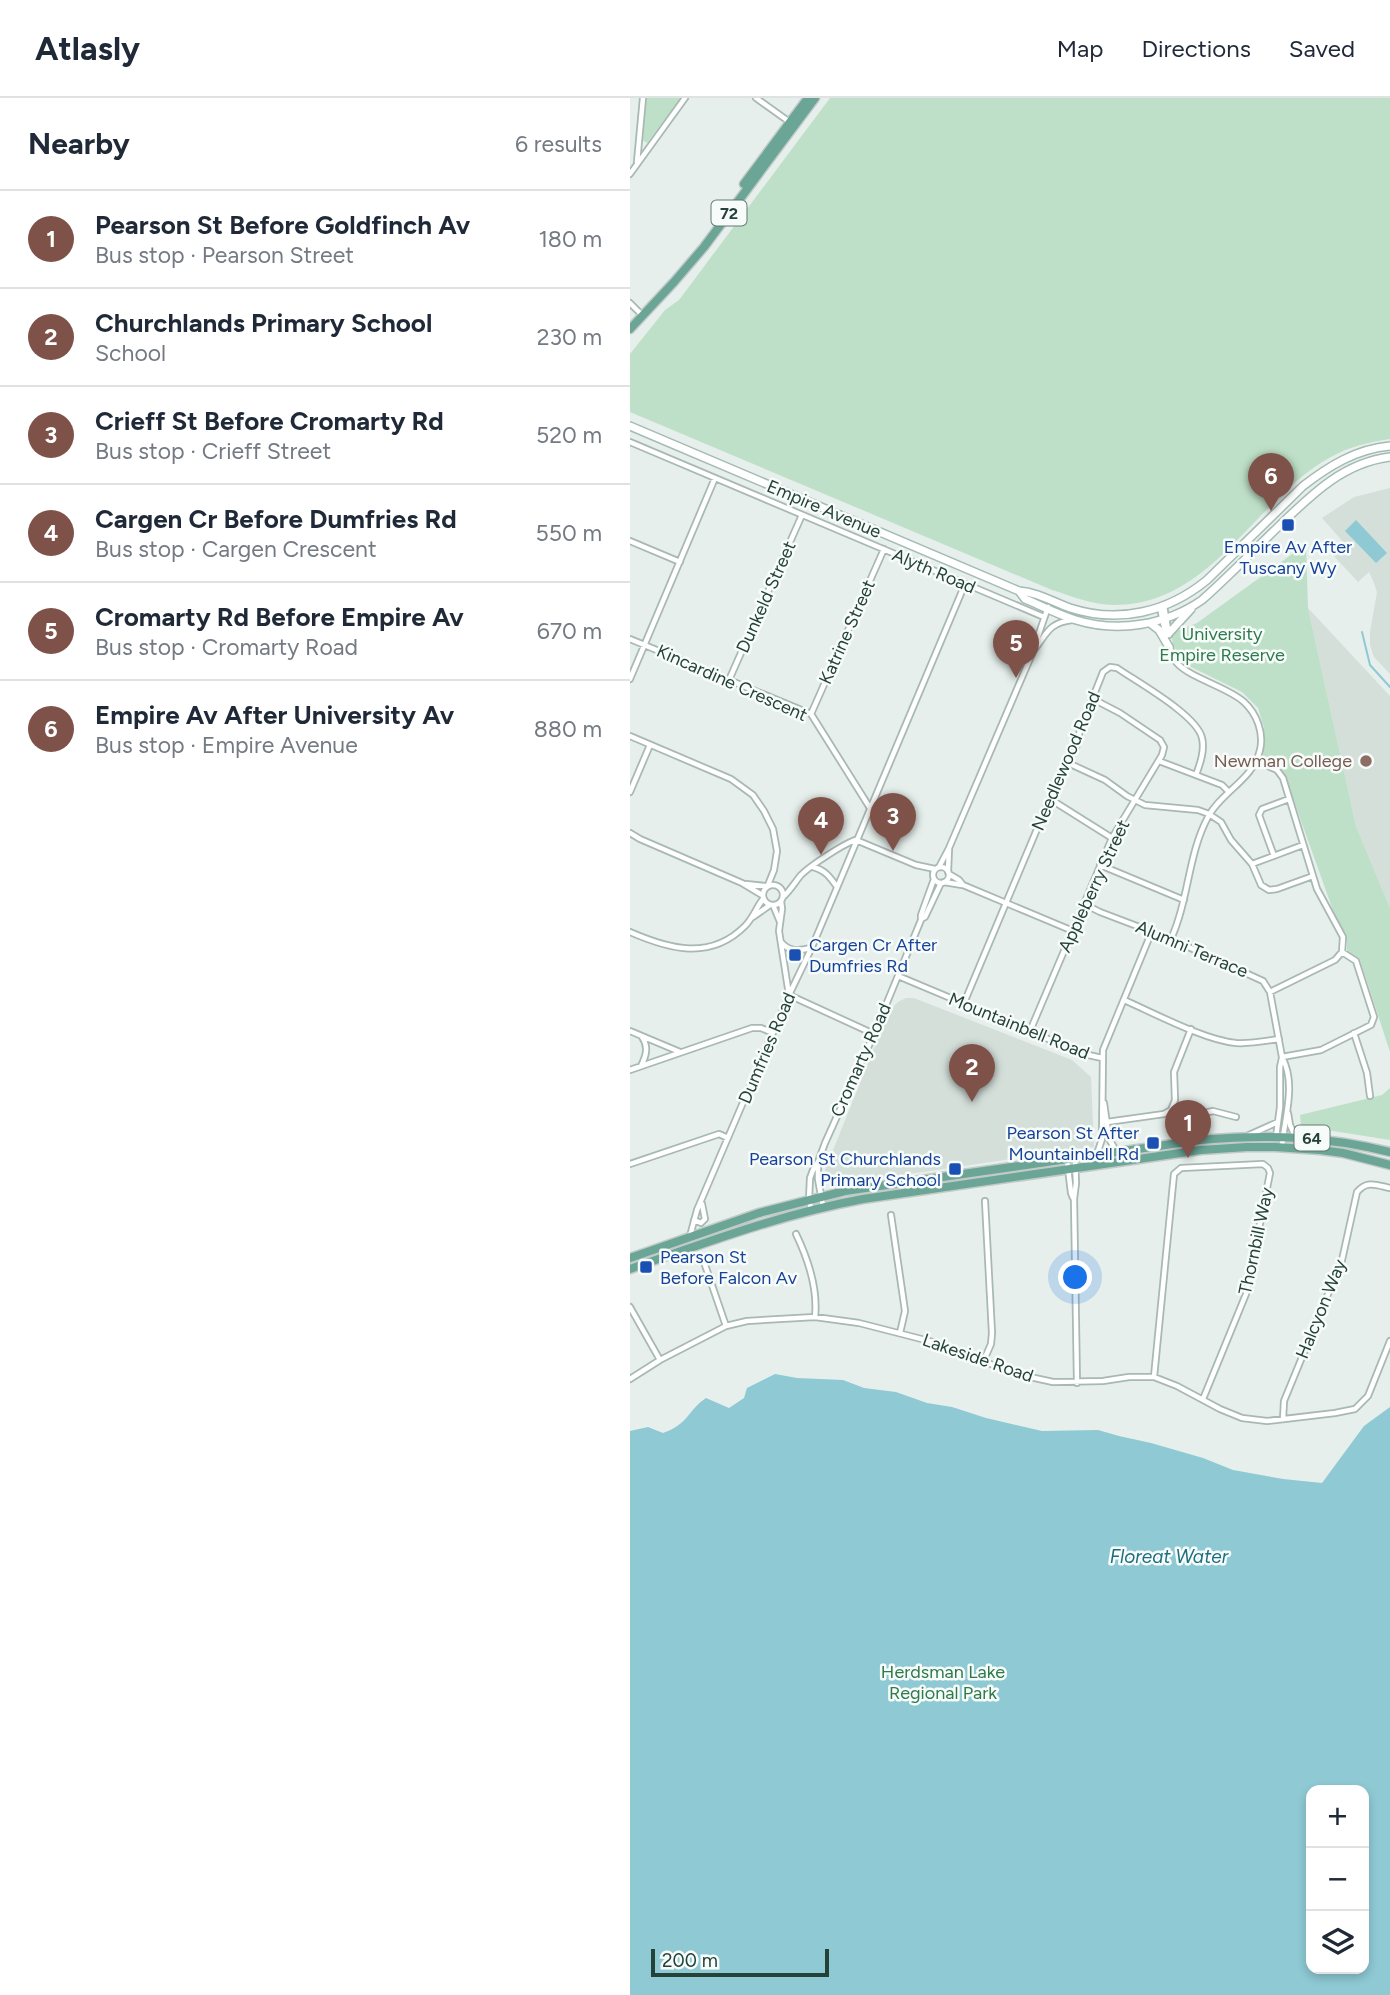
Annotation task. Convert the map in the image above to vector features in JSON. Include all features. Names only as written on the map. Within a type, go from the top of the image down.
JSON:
[{"type":"main road","name":"72","points":[[792,124],[808,98]]},
{"type":"main road","name":"72","points":[[630,329],[815,98]]},
{"type":"main road","name":"72","points":[[630,321],[641,314]]},
{"type":"main road","name":"Empire Avenue","points":[[630,426],[1018,591],[1028,592],[1075,620],[1107,626],[1150,623],[1194,606],[1218,587],[1323,485],[1353,467],[1390,457]]},
{"type":"main road","name":"Empire Avenue","points":[[1049,604],[1106,615],[1140,613],[1162,607],[1191,593],[1207,580],[1317,475],[1357,453],[1390,446]]},
{"type":"main road","points":[[1150,623],[1169,640],[1194,606]]},
{"type":"main road","name":"64","points":[[630,1258],[759,1213],[820,1196],[1200,1140],[1295,1136],[1390,1152]]},
{"type":"main road","name":"64","points":[[630,1269],[765,1222],[823,1206],[1201,1150],[1278,1147],[1343,1153],[1390,1165]]},
{"type":"street","points":[[637,162],[643,98]]},
{"type":"street","points":[[630,174],[685,98]]},
{"type":"street","points":[[756,98],[792,124]]},
{"type":"street","points":[[630,303],[641,314]]},
{"type":"street","name":"Alyth Road","points":[[630,442],[1044,617]]},
{"type":"street","points":[[630,679],[715,478]]},
{"type":"street","name":"Dunkeld Street","points":[[729,680],[802,515]]},
{"type":"street","points":[[630,541],[680,562]]},
{"type":"street","name":"Katrine Street","points":[[811,714],[884,549]]},
{"type":"street","name":"Dumfries Road","points":[[690,1237],[694,1220],[965,584]]},
{"type":"street","name":"Cromarty Road","points":[[811,1209],[810,1178],[874,1034],[921,920],[937,868],[949,848],[1032,654],[1049,604]]},
{"type":"street","points":[[1162,607],[1175,662],[1241,699],[1252,710],[1260,728],[1261,749],[1250,772],[1213,807],[1202,828],[1171,939]]},
{"type":"street","name":"Cromarty Road","points":[[1032,654],[1053,626],[1063,621],[1075,620]]},
{"type":"street","name":"Kincardine Crescent","points":[[630,639],[811,714],[871,809]]},
{"type":"street","name":"Needlewood Road","points":[[964,1003],[1066,762],[1076,748],[1080,730],[1103,672],[1110,667],[1117,668],[1185,714],[1200,731],[1203,739],[1202,760],[1196,775]]},
{"type":"street","points":[[1093,699],[1120,713],[1160,740],[1164,747],[1159,761],[1222,785],[1229,792]]},
{"type":"street","points":[[630,736],[731,779],[753,795],[764,811],[773,830],[777,851],[774,870],[753,917]]},
{"type":"street","points":[[630,792],[650,745]]},
{"type":"street","name":"Appleberry Street","points":[[1030,1031],[1112,838],[1159,761]]},
{"type":"street","points":[[1256,761],[1277,771],[1283,778],[1317,889],[1343,937],[1342,952],[1335,960],[1270,992],[1282,1058],[1278,1147]]},
{"type":"street","points":[[1066,762],[1105,780],[1145,805],[1198,810],[1222,822],[1231,840],[1252,864],[1261,885],[1269,890],[1313,876]]},
{"type":"street","points":[[1050,799],[1112,838]]},
{"type":"street","points":[[1274,856],[1259,815],[1262,809],[1289,799]]},
{"type":"street","points":[[630,835],[742,883],[771,905],[780,923]]},
{"type":"street","points":[[630,932],[657,944],[681,949],[699,949],[719,943],[733,936],[753,917],[782,899],[801,875],[856,840],[916,865],[944,868],[963,885]]},
{"type":"street","points":[[1252,864],[1303,845]]},
{"type":"street","name":"Cromarty Road","points":[[921,920],[942,883],[947,880],[949,848]]},
{"type":"street","points":[[916,865],[942,883],[963,885],[1073,931]]},
{"type":"street","points":[[1101,865],[1184,900]]},
{"type":"street","points":[[813,867],[827,873],[837,888]]},
{"type":"street","points":[[774,870],[778,886],[783,892],[780,941],[789,995],[874,1034]]},
{"type":"street","points":[[742,883],[767,886],[795,884]]},
{"type":"street","name":"Alumni Terrace","points":[[1084,904],[1254,975],[1263,981],[1270,992]]},
{"type":"street","points":[[1118,1153],[1109,1139],[1103,1103],[1102,1058],[1105,1043],[1152,931]]},
{"type":"street","points":[[780,941],[793,950],[812,947]]},
{"type":"street","points":[[1282,1058],[1321,1050],[1371,1025],[1374,1017],[1356,961],[1342,952]]},
{"type":"street","name":"Mountainbell Road","points":[[898,976],[1084,1054],[1102,1058]]},
{"type":"street","points":[[1124,1000],[1191,1029],[1235,1043],[1279,1039]]},
{"type":"street","points":[[630,1070],[752,1028],[773,1033]]},
{"type":"street","points":[[1107,1122],[1164,1114],[1173,1106],[1174,1072],[1191,1029]]},
{"type":"street","points":[[630,1031],[681,1053]]},
{"type":"street","points":[[1354,1033],[1367,1073],[1370,1096]]},
{"type":"street","points":[[641,1036],[647,1048],[641,1066]]},
{"type":"street","points":[[1279,1136],[1287,1109],[1289,1089],[1287,1066],[1282,1058]]},
{"type":"street","points":[[1096,1156],[1102,1139],[1103,1103]]},
{"type":"street","points":[[1173,1106],[1195,1115],[1213,1111],[1236,1117]]},
{"type":"street","points":[[1287,1109],[1295,1136]]},
{"type":"street","points":[[1248,1136],[1278,1122]]},
{"type":"street","points":[[630,1164],[719,1134],[729,1138]]},
{"type":"street","points":[[1071,1159],[1076,1192],[1077,1383]]},
{"type":"street","name":"Cromarty Road","points":[[818,1162],[823,1206]]},
{"type":"street","name":"Thornbill Way","points":[[1154,1377],[1174,1174],[1181,1168],[1263,1164],[1270,1173],[1250,1282],[1203,1399]]},
{"type":"street","name":"Halcyon Way","points":[[1283,1419],[1284,1401],[1342,1260],[1357,1192],[1362,1185],[1369,1183],[1390,1188]]},
{"type":"street","points":[[984,1360],[991,1345],[992,1333],[985,1201]]},
{"type":"street","name":"Dumfries Road","points":[[694,1220],[701,1223],[705,1219],[702,1203]]},
{"type":"street","points":[[891,1215],[905,1311],[900,1334]]},
{"type":"street","points":[[796,1234],[816,1294],[815,1317]]},
{"type":"street","points":[[704,1262],[726,1326]]},
{"type":"street","points":[[630,1307],[660,1360]]},
{"type":"street","name":"Lakeside Road","points":[[630,1379],[660,1360],[726,1326],[747,1321],[815,1317],[859,1323],[937,1343],[1016,1374],[1053,1382],[1077,1383],[1154,1377],[1241,1418],[1267,1421],[1354,1409],[1368,1396],[1390,1341]]},
{"type":"shaded area","points":[[1390,488],[1390,674],[1374,657],[1370,645],[1377,592],[1374,583],[1369,572],[1358,582],[1333,555],[1345,544],[1322,518],[1354,497]]},
{"type":"shaded area","name":"Newman College","points":[[1308,608],[1390,696],[1390,908],[1356,826]]},
{"type":"shaded area","points":[[906,998],[914,998],[1072,1060],[1091,1077],[1094,1147],[847,1183],[834,1183],[824,1178],[889,1011]]},
{"type":"green space","points":[[644,98],[681,98],[647,143],[642,140]]},
{"type":"green space","points":[[830,98],[1390,98],[1390,439],[1366,443],[1329,458],[1277,499],[1205,570],[1178,588],[1148,600],[1106,605],[1052,590],[630,412],[630,354],[665,310],[679,300]]},
{"type":"green space","name":"University Empire Reserve","points":[[1306,544],[1308,608],[1356,826],[1390,908],[1390,1052],[1360,960],[1347,951],[1347,936],[1335,916],[1285,776],[1279,765],[1263,757],[1264,727],[1258,708],[1242,692],[1183,663],[1173,645],[1171,633],[1197,623]]},
{"type":"green space","points":[[1390,1088],[1390,1140],[1301,1126],[1300,1115],[1382,1095]]},
{"type":"water","points":[[1356,520],[1387,553],[1376,563],[1345,531]]},
{"type":"water","name":"Herdsman Lake Regional Park","points":[[775,1374],[843,1380],[864,1388],[896,1392],[927,1403],[1042,1431],[1098,1430],[1203,1458],[1233,1470],[1322,1483],[1364,1426],[1390,1407],[1390,1995],[630,1995],[630,1431],[648,1427],[663,1433],[678,1426],[706,1398],[729,1408],[744,1398],[747,1388]]},
{"type":"waterway","points":[[1362,632],[1370,665],[1390,687]]},
{"type":"place","name":"Empire Av After University Av","points":[[1271,511]]},
{"type":"place","name":"Empire Av After Tuscany Wy","points":[[1288,525]]},
{"type":"place","name":"Cromarty Rd Before Empire Av","points":[[1016,678]]},
{"type":"place","name":"Newman College","points":[[1366,761]]},
{"type":"place","name":"Crieff St Before Cromarty Rd","points":[[893,851]]},
{"type":"place","name":"Cargen Cr Before Dumfries Rd","points":[[821,855]]},
{"type":"place","name":"Cargen Cr After Dumfries Rd","points":[[795,955]]},
{"type":"place","name":"Churchlands Primary School","points":[[972,1102]]},
{"type":"place","name":"Pearson St After Mountainbell Rd","points":[[1153,1143]]},
{"type":"place","name":"Pearson St Before Goldfinch Av","points":[[1188,1158]]},
{"type":"place","name":"Pearson St Churchlands Primary School","points":[[955,1169]]},
{"type":"place","name":"Pearson St Before Falcon Av","points":[[646,1267]]},
{"type":"water label","name":"Floreat Water","points":[[1169,1556]]}]
